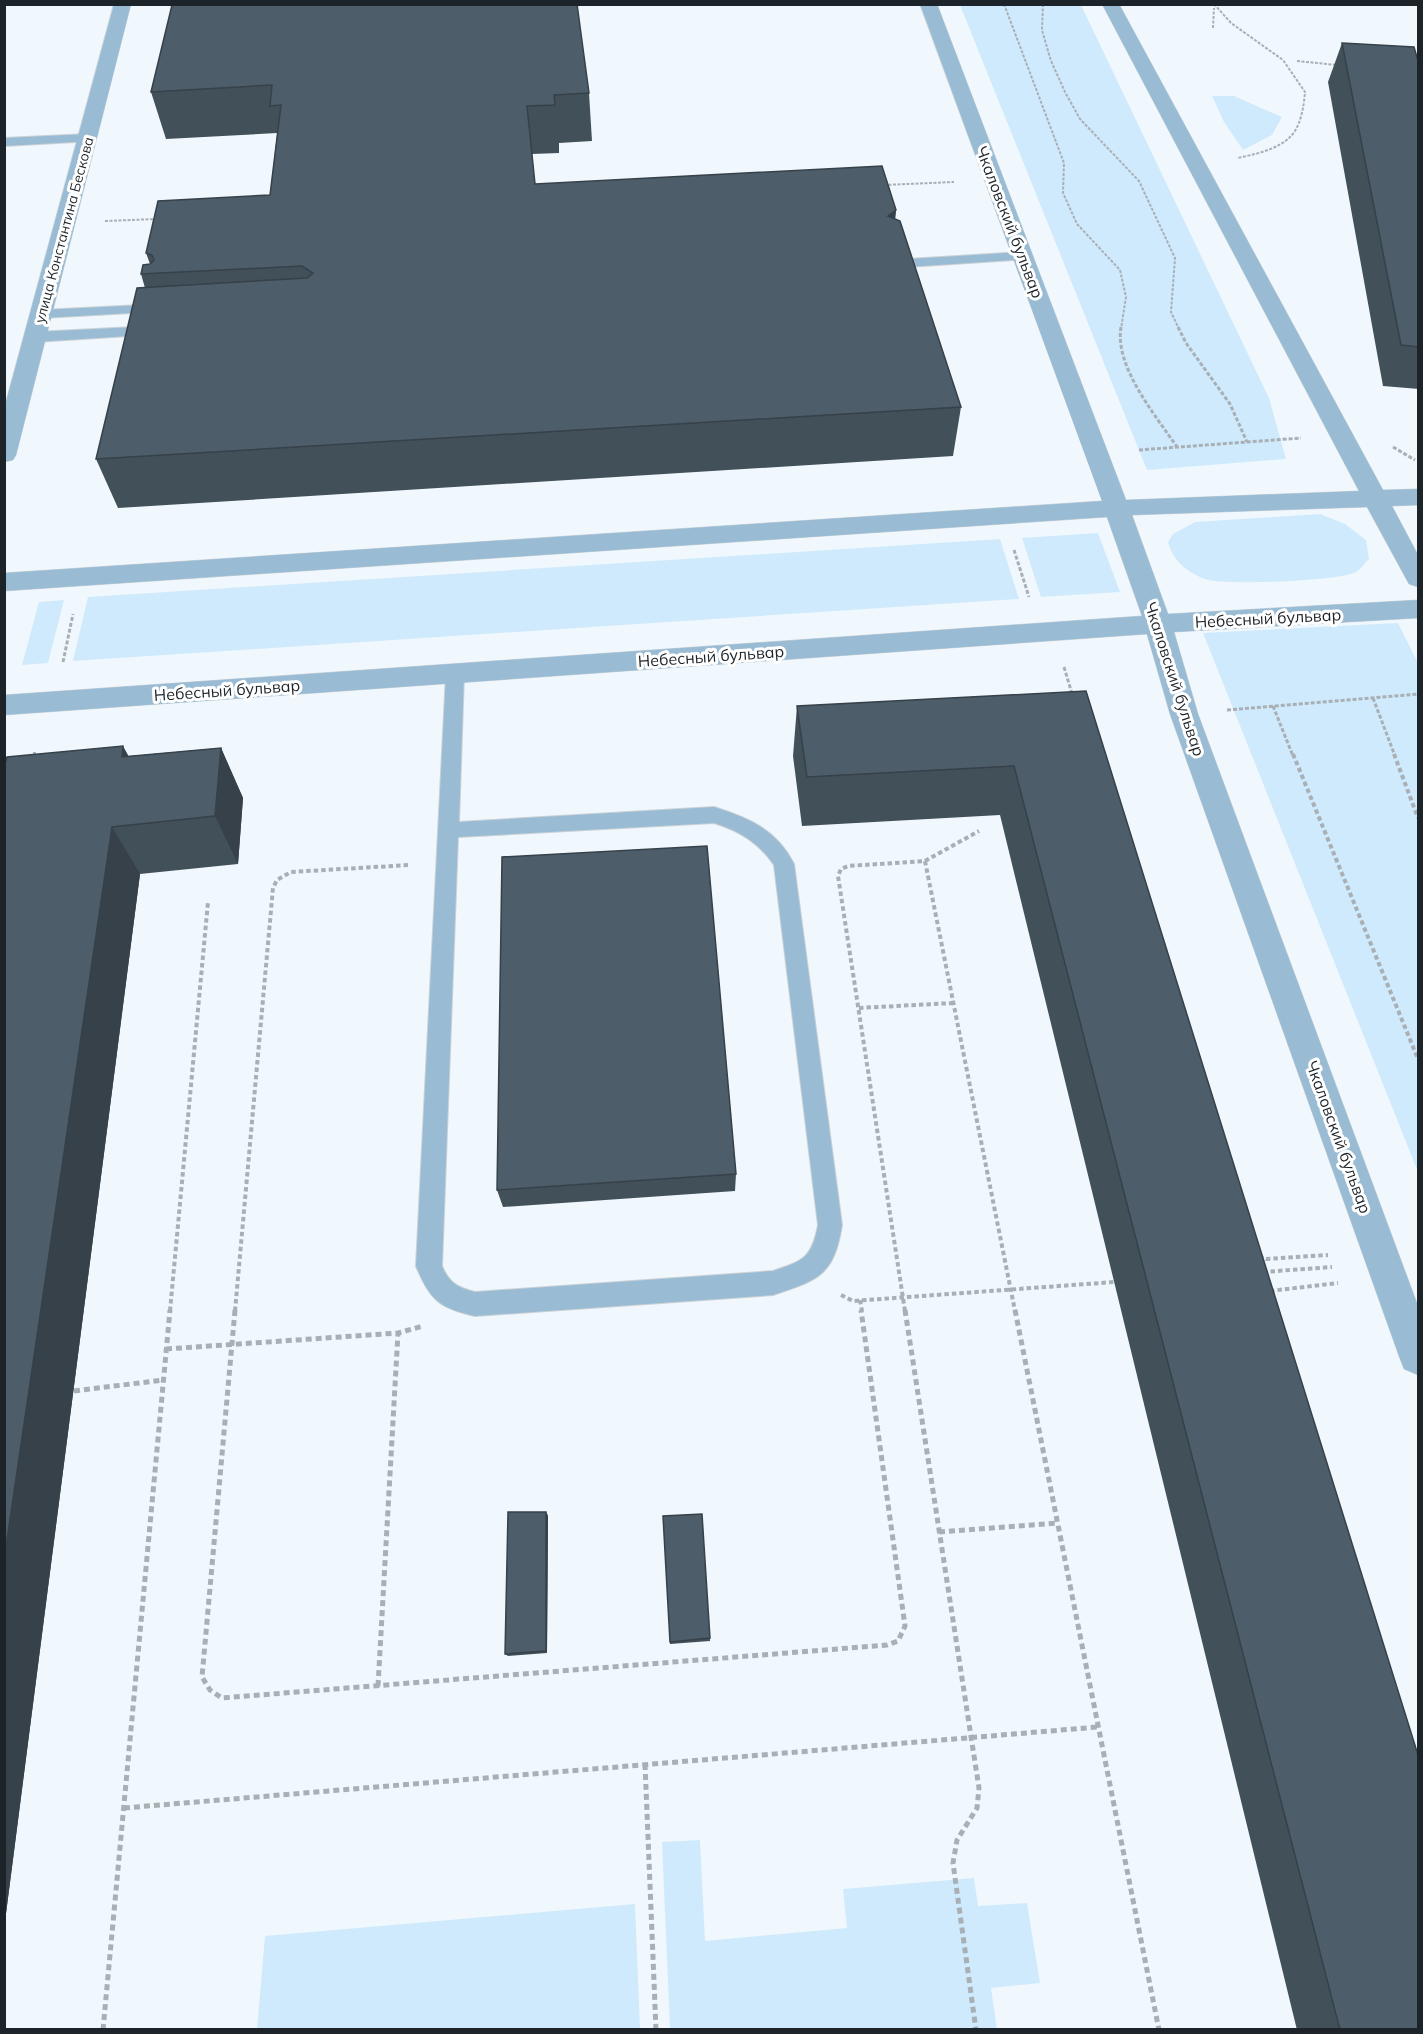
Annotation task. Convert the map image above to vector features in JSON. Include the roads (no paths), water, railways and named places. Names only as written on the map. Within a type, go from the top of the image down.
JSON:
[{"type":"street","name":"улица Константина Бескова","points":[[4,455],[123,4]]},
{"type":"street","name":"Чкаловский бульвар","points":[[928,4],[1117,508],[1158,624],[1184,714],[1419,1356]]},
{"type":"street","points":[[1110,4],[1374,499],[1419,578]]},
{"type":"street","points":[[4,582],[1117,508],[1419,497]]},
{"type":"street","name":"Небесный бульвар","points":[[4,705],[1158,624],[1419,609]]},
{"type":"lane","points":[[4,142],[88,138]]},
{"type":"lane","points":[[892,264],[1023,256]]},
{"type":"lane","points":[[42,314],[162,308]]},
{"type":"lane","points":[[36,337],[169,330]]},
{"type":"lane","points":[[449,830],[714,815],[750,828],[759,833],[774,848],[784,864],[830,1225],[828,1246],[813,1269],[773,1283],[475,1304],[452,1299],[437,1286],[429,1266],[456,674]]}]
